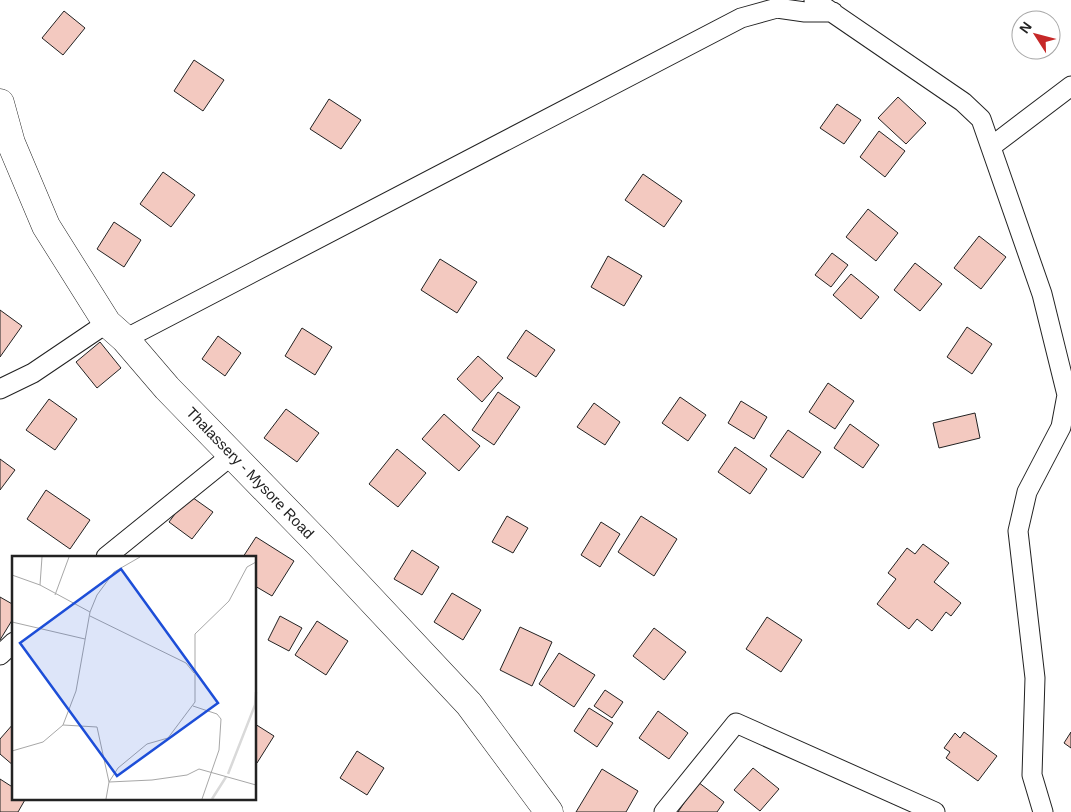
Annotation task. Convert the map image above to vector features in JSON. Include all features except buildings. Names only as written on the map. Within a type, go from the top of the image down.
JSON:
[{"type":"main road","name":"Thalassery - Mysore Road","points":[[0,103],[11,143],[46,226],[116,331],[167,388],[318,543],[469,704],[549,812]]},
{"type":"street","points":[[814,0],[963,102],[981,119],[992,146],[1042,294],[1067,395],[1061,428],[1027,492],[1018,532],[1035,678],[1032,775],[1043,812]]},
{"type":"street","points":[[0,389],[741,18],[777,8],[805,12],[834,12]]},
{"type":"street","points":[[992,146],[1071,86]]},
{"type":"street","points":[[107,556],[232,455]]},
{"type":"street","points":[[0,655],[12,644]]},
{"type":"street","points":[[664,812],[736,723],[935,812]]}]
